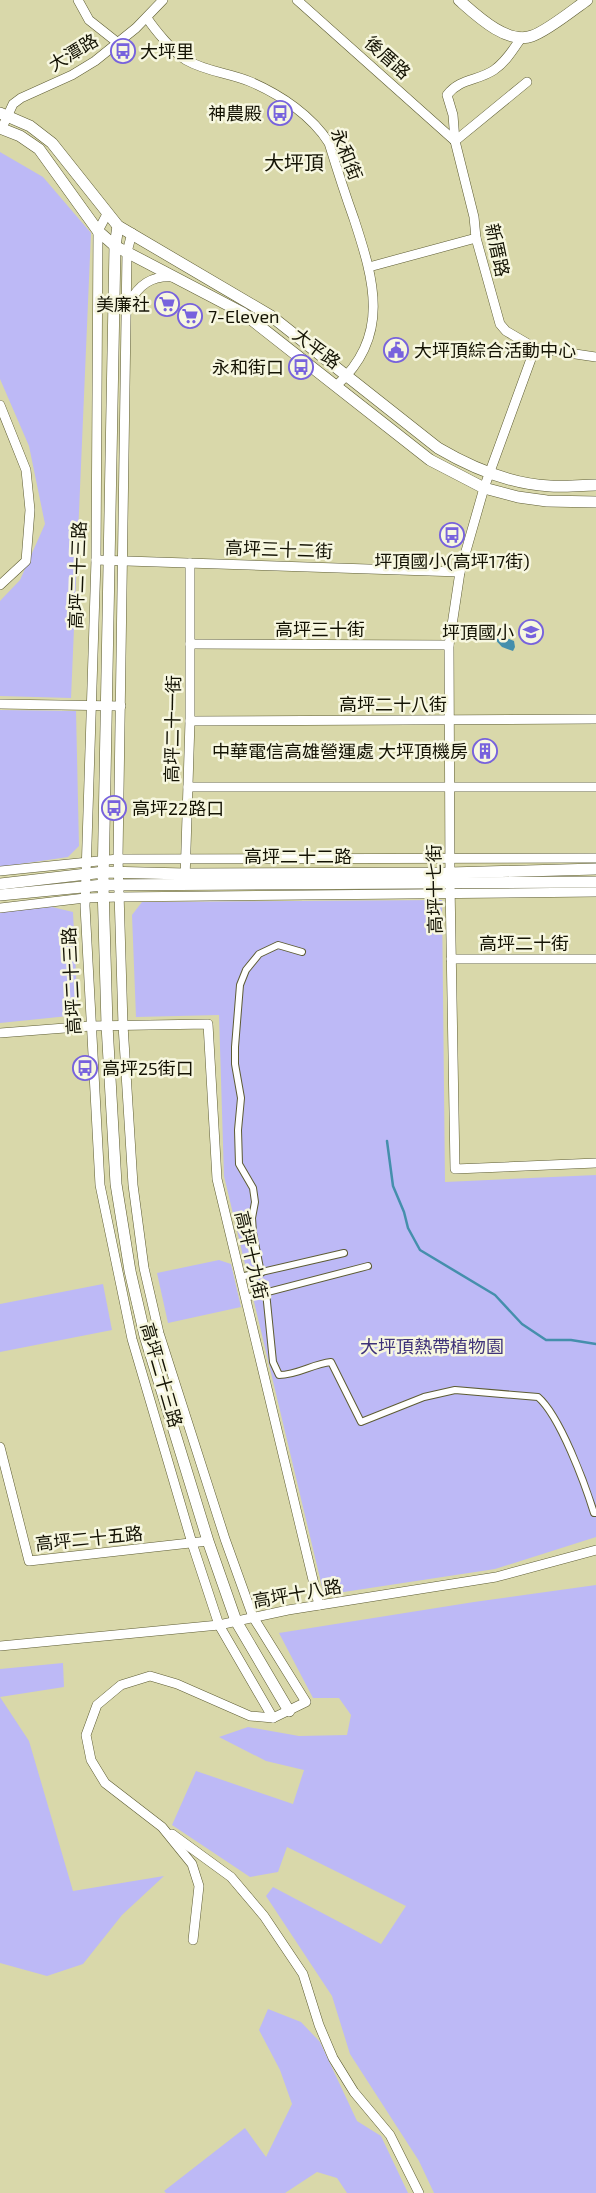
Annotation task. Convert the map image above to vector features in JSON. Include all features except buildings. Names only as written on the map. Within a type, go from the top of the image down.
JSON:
[{"type":"street","points":[[78,0],[89,20],[118,43]]},
{"type":"street","name":"大潭路","points":[[1,128],[3,114],[13,104],[21,98],[72,75],[118,43],[147,18],[163,0]]},
{"type":"street","name":"後厝路","points":[[297,0],[455,141]]},
{"type":"street","points":[[459,0],[488,25],[515,38],[532,36],[587,0]]},
{"type":"street","name":"永和街","points":[[147,18],[184,59],[202,68],[258,85],[318,125],[329,143],[369,267],[374,298],[374,320],[364,349],[347,376],[337,385]]},
{"type":"street","name":"新厝路","points":[[522,37],[511,54],[494,70],[454,86],[447,95],[455,141],[474,217],[476,238],[496,318],[506,331],[535,348],[596,357]]},
{"type":"street","points":[[455,141],[527,82]]},
{"type":"street","name":"大平路","points":[[3,114],[30,126],[52,143],[118,226],[132,232],[271,316],[438,448],[467,465],[523,482],[550,486],[596,485]]},
{"type":"street","name":"大平路","points":[[1,128],[20,136],[39,149],[98,231],[115,246],[243,313],[430,460],[484,488],[518,497],[548,501],[596,502]]},
{"type":"street","name":"高坪二十三路","points":[[107,214],[98,231],[96,560],[85,879],[100,1185],[132,1339],[192,1543],[219,1625],[273,1718]]},
{"type":"street","name":"高坪二十三路","points":[[118,226],[115,246],[104,860],[107,1025],[116,1184],[130,1271],[145,1336],[208,1541],[236,1621],[289,1711],[306,1702],[253,1617],[224,1539],[165,1352],[146,1277],[133,1185],[123,1025],[118,897],[122,561],[128,304],[127,252],[132,232]]},
{"type":"street","points":[[369,267],[476,238]]},
{"type":"street","points":[[128,304],[142,285],[153,278],[177,278]]},
{"type":"street","points":[[490,473],[535,348]]},
{"type":"street","points":[[0,405],[26,470],[30,510],[26,561],[0,585]]},
{"type":"street","name":"高坪十七街","points":[[490,473],[460,572],[449,645],[450,884],[455,1169],[596,1163]]},
{"type":"street","name":"高坪三十二街","points":[[96,560],[460,572]]},
{"type":"street","name":"高坪二十一街","points":[[185,885],[190,721],[190,563]]},
{"type":"street","name":"高坪三十街","points":[[190,644],[449,645]]},
{"type":"street","points":[[0,704],[121,706]]},
{"type":"street","name":"高坪二十八街","points":[[190,721],[596,719]]},
{"type":"street","points":[[188,787],[596,787]]},
{"type":"street","name":"高坪二十二路","points":[[0,871],[118,858],[596,858]]},
{"type":"street","name":"高坪二十二路","points":[[450,884],[596,869]]},
{"type":"street","name":"高坪二十二路","points":[[0,895],[85,879],[104,872],[118,872],[185,885]]},
{"type":"street","name":"高坪二十二路","points":[[0,884],[85,879],[104,885],[596,882]]},
{"type":"street","name":"高坪二十二路","points":[[0,908],[85,898],[118,897],[185,885],[450,884],[596,892]]},
{"type":"street","points":[[261,1272],[253,1233],[252,1218],[256,1202],[253,1188],[239,1164],[237,1146],[241,1098],[235,1064],[240,985],[246,970],[259,954],[278,945],[302,952]]},
{"type":"street","name":"高坪二十街","points":[[451,959],[596,959]]},
{"type":"street","name":"高坪十九街","points":[[91,1026],[208,1024],[217,1179],[319,1605]]},
{"type":"street","points":[[0,1033],[91,1026]]},
{"type":"street","points":[[240,1277],[344,1253]]},
{"type":"street","points":[[245,1298],[368,1266]]},
{"type":"street","points":[[266,1292],[273,1362],[279,1375],[293,1375],[318,1364],[331,1362],[360,1422],[424,1397],[455,1390],[538,1397],[546,1404],[565,1441],[585,1483],[594,1513],[596,1513]]},
{"type":"street","name":"高坪二十五路","points":[[0,1447],[28,1561],[208,1541]]},
{"type":"street","name":"高坪十八路","points":[[0,1646],[219,1625],[319,1605],[496,1577],[596,1550]]},
{"type":"street","points":[[289,1711],[273,1718],[250,1716],[177,1684],[150,1676],[121,1684],[97,1705],[86,1735],[91,1760],[105,1783],[231,1877],[264,1916],[304,1974],[319,2025],[333,2058],[354,2092],[390,2135],[419,2193]]},
{"type":"street","points":[[162,1827],[192,1864],[199,1886],[193,1940]]},
{"type":"green space","points":[[0,152],[43,177],[91,233],[71,698],[0,696],[0,601],[20,580],[45,524],[29,446],[0,379]]},
{"type":"green space","points":[[0,710],[76,711],[79,846],[68,857],[0,867]]},
{"type":"green space","name":"大坪頂熱帶植物園","points":[[442,900],[445,1182],[596,1175],[596,1537],[495,1569],[324,1595],[224,1176],[219,1015],[136,1017],[132,915],[142,902]]},
{"type":"green space","points":[[52,907],[73,912],[78,1015],[0,1023],[0,911]]},
{"type":"green space","points":[[219,1260],[231,1264],[241,1307],[168,1323],[157,1273]]},
{"type":"green space","points":[[103,1284],[112,1330],[0,1352],[0,1304]]},
{"type":"green space","points":[[596,1585],[596,2193],[434,2193],[419,2161],[350,2054],[332,1996],[266,1896],[273,1887],[381,1944],[406,1906],[287,1847],[278,1872],[250,1877],[172,1825],[196,1771],[293,1804],[304,1770],[266,1761],[219,1737],[248,1727],[299,1736],[347,1735],[351,1715],[339,1698],[313,1698],[279,1633]]},
{"type":"green space","points":[[63,1663],[64,1687],[0,1697],[0,1669]]},
{"type":"green space","points":[[0,1697],[29,1741],[73,1891],[164,1876],[122,1915],[83,1964],[47,1976],[0,1963]]},
{"type":"green space","points":[[268,2009],[301,2022],[320,2042],[357,2121],[381,2136],[408,2193],[347,2193],[337,2178],[317,2172],[285,2193],[166,2193],[164,2191],[245,2128],[266,2157],[292,2104],[280,2070],[259,2030]]},
{"type":"water","points":[[494,633],[514,641],[515,647],[513,651],[502,647],[490,634]]},
{"type":"waterway","points":[[387,1141],[393,1186],[404,1212],[408,1228],[420,1250],[495,1295],[522,1324],[546,1340],[571,1340],[596,1344]]},
{"type":"place","name":"大坪里","points":[[123,51]]},
{"type":"place","name":"神農殿","points":[[280,113]]},
{"type":"place","name":"美廉社","points":[[167,304]]},
{"type":"place","name":"7-Eleven","points":[[190,316]]},
{"type":"place","name":"大坪頂綜合活動中心","points":[[396,350]]},
{"type":"place","name":"永和街口","points":[[301,367]]},
{"type":"place","name":"坪頂國小(高坪17街)","points":[[452,535]]},
{"type":"place","name":"坪頂國小","points":[[531,632]]},
{"type":"place","name":"中華電信高雄營運處 大坪頂機房","points":[[485,751]]},
{"type":"place","name":"高坪22路口","points":[[114,808]]},
{"type":"place","name":"高坪25街口","points":[[85,1068]]},
{"type":"district","name":"大坪頂","points":[[294,162]]}]
